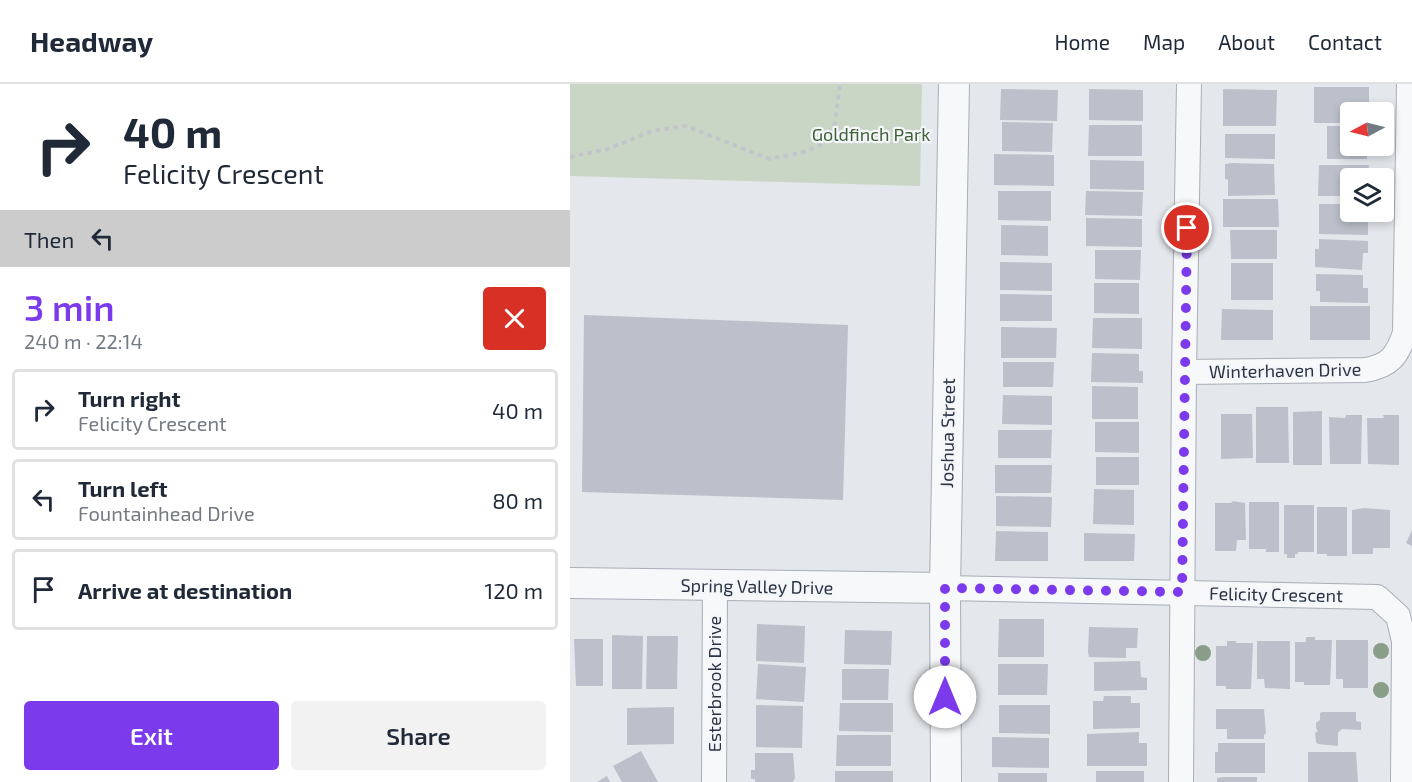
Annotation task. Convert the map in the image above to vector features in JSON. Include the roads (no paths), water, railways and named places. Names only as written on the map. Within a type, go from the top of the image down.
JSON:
[{"type":"street","name":"Joshua Street","points":[[946,782],[945,588],[954,84]]},
{"type":"street","points":[[1181,782],[1189,84]]},
{"type":"street","name":"Winterhaven Drive","points":[[1184,372],[1365,370],[1380,368],[1399,350],[1405,333],[1409,84]]},
{"type":"street","name":"Spring Valley Drive","points":[[570,583],[945,588]]},
{"type":"street","name":"Esterbrook Drive","points":[[714,782],[715,585]]},
{"type":"street","name":"Felicity Crescent","points":[[945,588],[1377,597],[1398,616],[1404,641],[1403,782]]},
{"type":"park label","name":"Goldfinch Park","points":[[871,134]]}]
